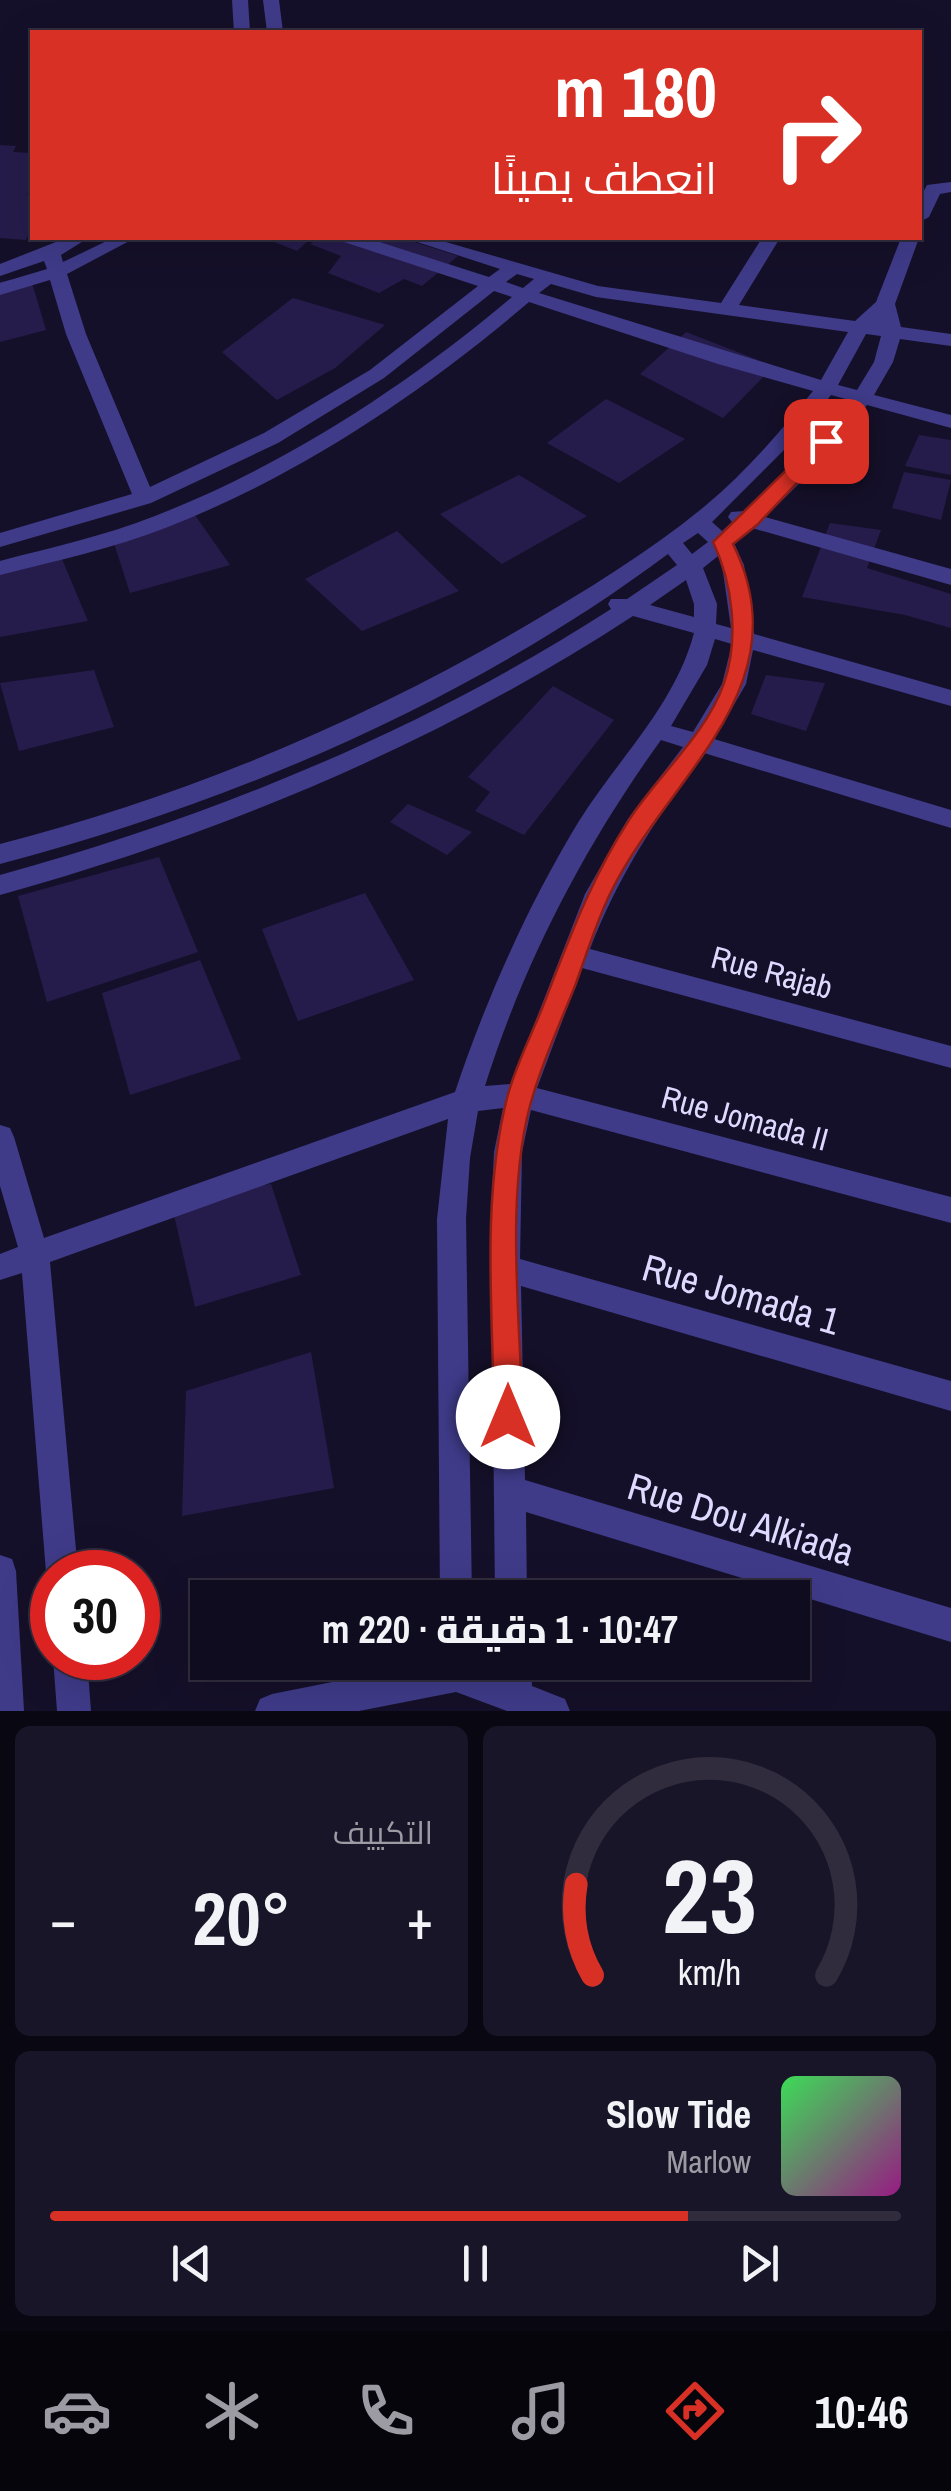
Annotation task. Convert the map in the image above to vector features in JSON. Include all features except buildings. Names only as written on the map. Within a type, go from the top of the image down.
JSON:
[{"type":"street","points":[[240,0],[242,30]]},
{"type":"street","points":[[271,0],[275,30]]},
{"type":"street","points":[[922,213],[935,188]]},
{"type":"street","points":[[0,270],[53,263],[77,240]]},
{"type":"street","points":[[0,288],[53,263],[120,240]]},
{"type":"street","points":[[356,240],[725,360],[951,422]]},
{"type":"street","points":[[420,240],[596,291],[951,340]]},
{"type":"street","points":[[727,309],[770,240]]},
{"type":"street","points":[[0,854],[248,774],[452,679],[594,596],[706,516],[826,388],[860,328],[886,304],[909,240]]},
{"type":"street","points":[[53,263],[144,498]]},
{"type":"street","points":[[0,540],[144,498],[270,438],[377,374],[511,269]]},
{"type":"street","points":[[0,568],[162,522],[295,458],[405,389],[545,279]]},
{"type":"street","points":[[0,885],[263,800],[472,701],[630,607],[750,520],[809,462],[862,398],[880,367],[891,333],[886,304]]},
{"type":"street","points":[[706,516],[750,520],[951,577]]},
{"type":"street","points":[[510,1580],[505,1212],[508,1152],[520,1095],[598,894],[637,826],[716,719],[734,684],[744,640],[733,565],[706,516]]},
{"type":"street","points":[[456,1580],[451,1214],[467,1100],[557,881],[598,811],[690,679],[706,629],[705,599],[692,564],[671,543]]},
{"type":"street","points":[[594,596],[951,698]]},
{"type":"street","points":[[657,730],[951,819]]},
{"type":"street","name":"Rue Rajab","points":[[574,955],[951,1056]]},
{"type":"street","points":[[0,1266],[467,1100],[520,1095]]},
{"type":"street","name":"Rue Jomada II","points":[[520,1095],[951,1210]]},
{"type":"street","points":[[0,1137],[35,1256],[60,1550]]},
{"type":"street","name":"Rue Jomada 1","points":[[508,1269],[951,1396]]},
{"type":"street","name":"Rue Dou Alkiada","points":[[509,1491],[951,1624]]},
{"type":"street","points":[[0,1571],[7,1711]]},
{"type":"street","points":[[72,1680],[74,1711]]},
{"type":"street","points":[[272,1711],[408,1680]]},
{"type":"street","points":[[515,1680],[553,1711]]},
{"type":"route","points":[[508,1417],[505,1212],[508,1152],[520,1095],[598,894],[637,826],[716,719],[734,684],[744,640],[742,616],[733,565],[722,542],[750,520],[826,441]]}]
